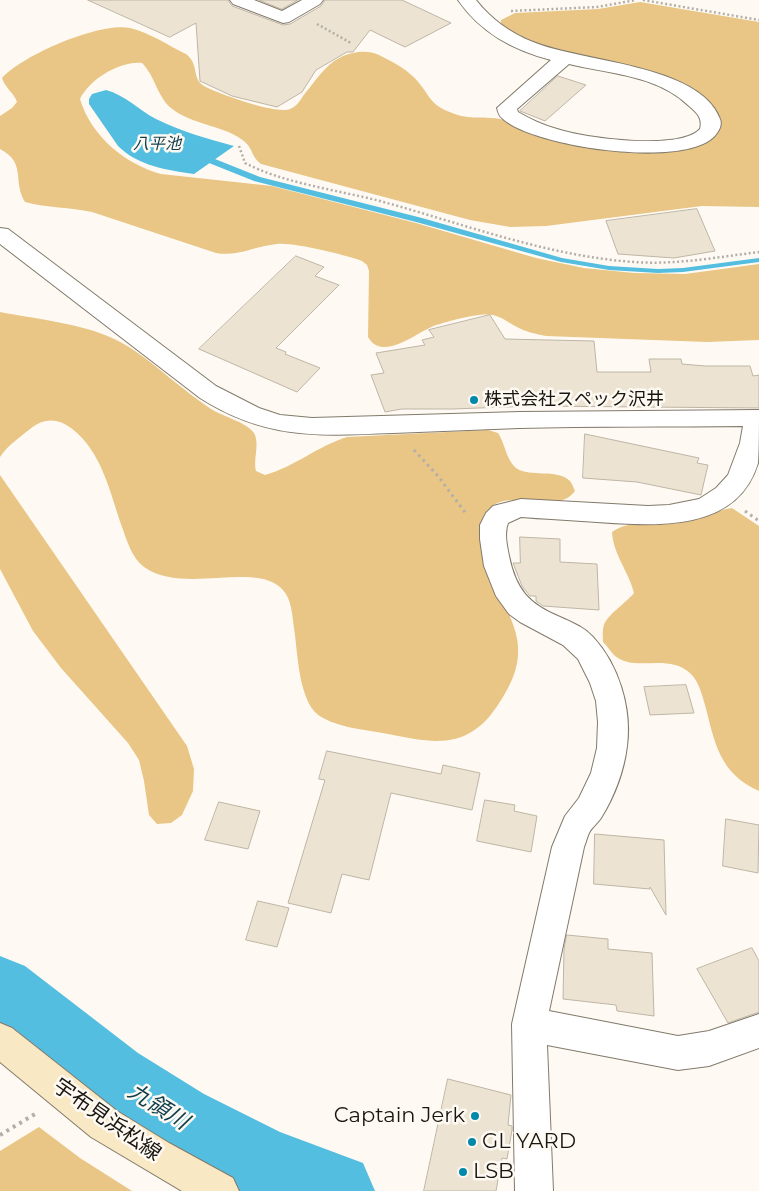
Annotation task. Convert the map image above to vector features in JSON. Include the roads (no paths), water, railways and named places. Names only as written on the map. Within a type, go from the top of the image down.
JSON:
[{"type":"main road","name":"宇布見浜松線","points":[[0,1040],[104,1124],[156,1156],[220,1191]]},
{"type":"street","points":[[239,0],[284,18],[314,0]]},
{"type":"street","points":[[467,0],[478,16],[491,28],[513,41],[541,52],[646,76],[676,87],[698,103],[706,112],[711,120],[710,128],[705,135],[695,141],[682,145],[593,143],[562,137],[508,115],[507,108],[565,58]]},
{"type":"street","points":[[0,234],[228,406],[252,416],[280,424],[309,428],[520,420],[756,418],[757,428],[741,478],[720,499],[697,510],[676,515],[653,516],[521,508],[506,510],[496,518],[492,529],[498,572],[502,586],[512,600],[525,612],[563,630],[582,644],[594,661],[605,685],[612,709],[614,735],[610,761],[602,786],[589,809],[576,826],[568,847],[529,1024],[534,1191]]},
{"type":"street","points":[[529,1024],[678,1053],[698,1052],[716,1048],[759,1031]]},
{"type":"water","name":"八平池","points":[[106,90],[119,95],[165,123],[234,146],[194,174],[163,169],[144,163],[118,146],[89,104],[92,94]]},
{"type":"waterway","points":[[212,161],[257,179],[419,220],[561,260],[609,268],[658,271],[683,270],[759,260]]},
{"type":"waterway","name":"九領川","points":[[0,990],[95,1067],[152,1107],[202,1135],[254,1160],[335,1191]]},
{"type":"place","name":"株式会社スペック沢井","points":[[474,400]]},
{"type":"place","name":"Captain Jerk","points":[[475,1116]]},
{"type":"place","name":"GL YARD","points":[[472,1142]]},
{"type":"place","name":"LSB","points":[[463,1172]]}]
